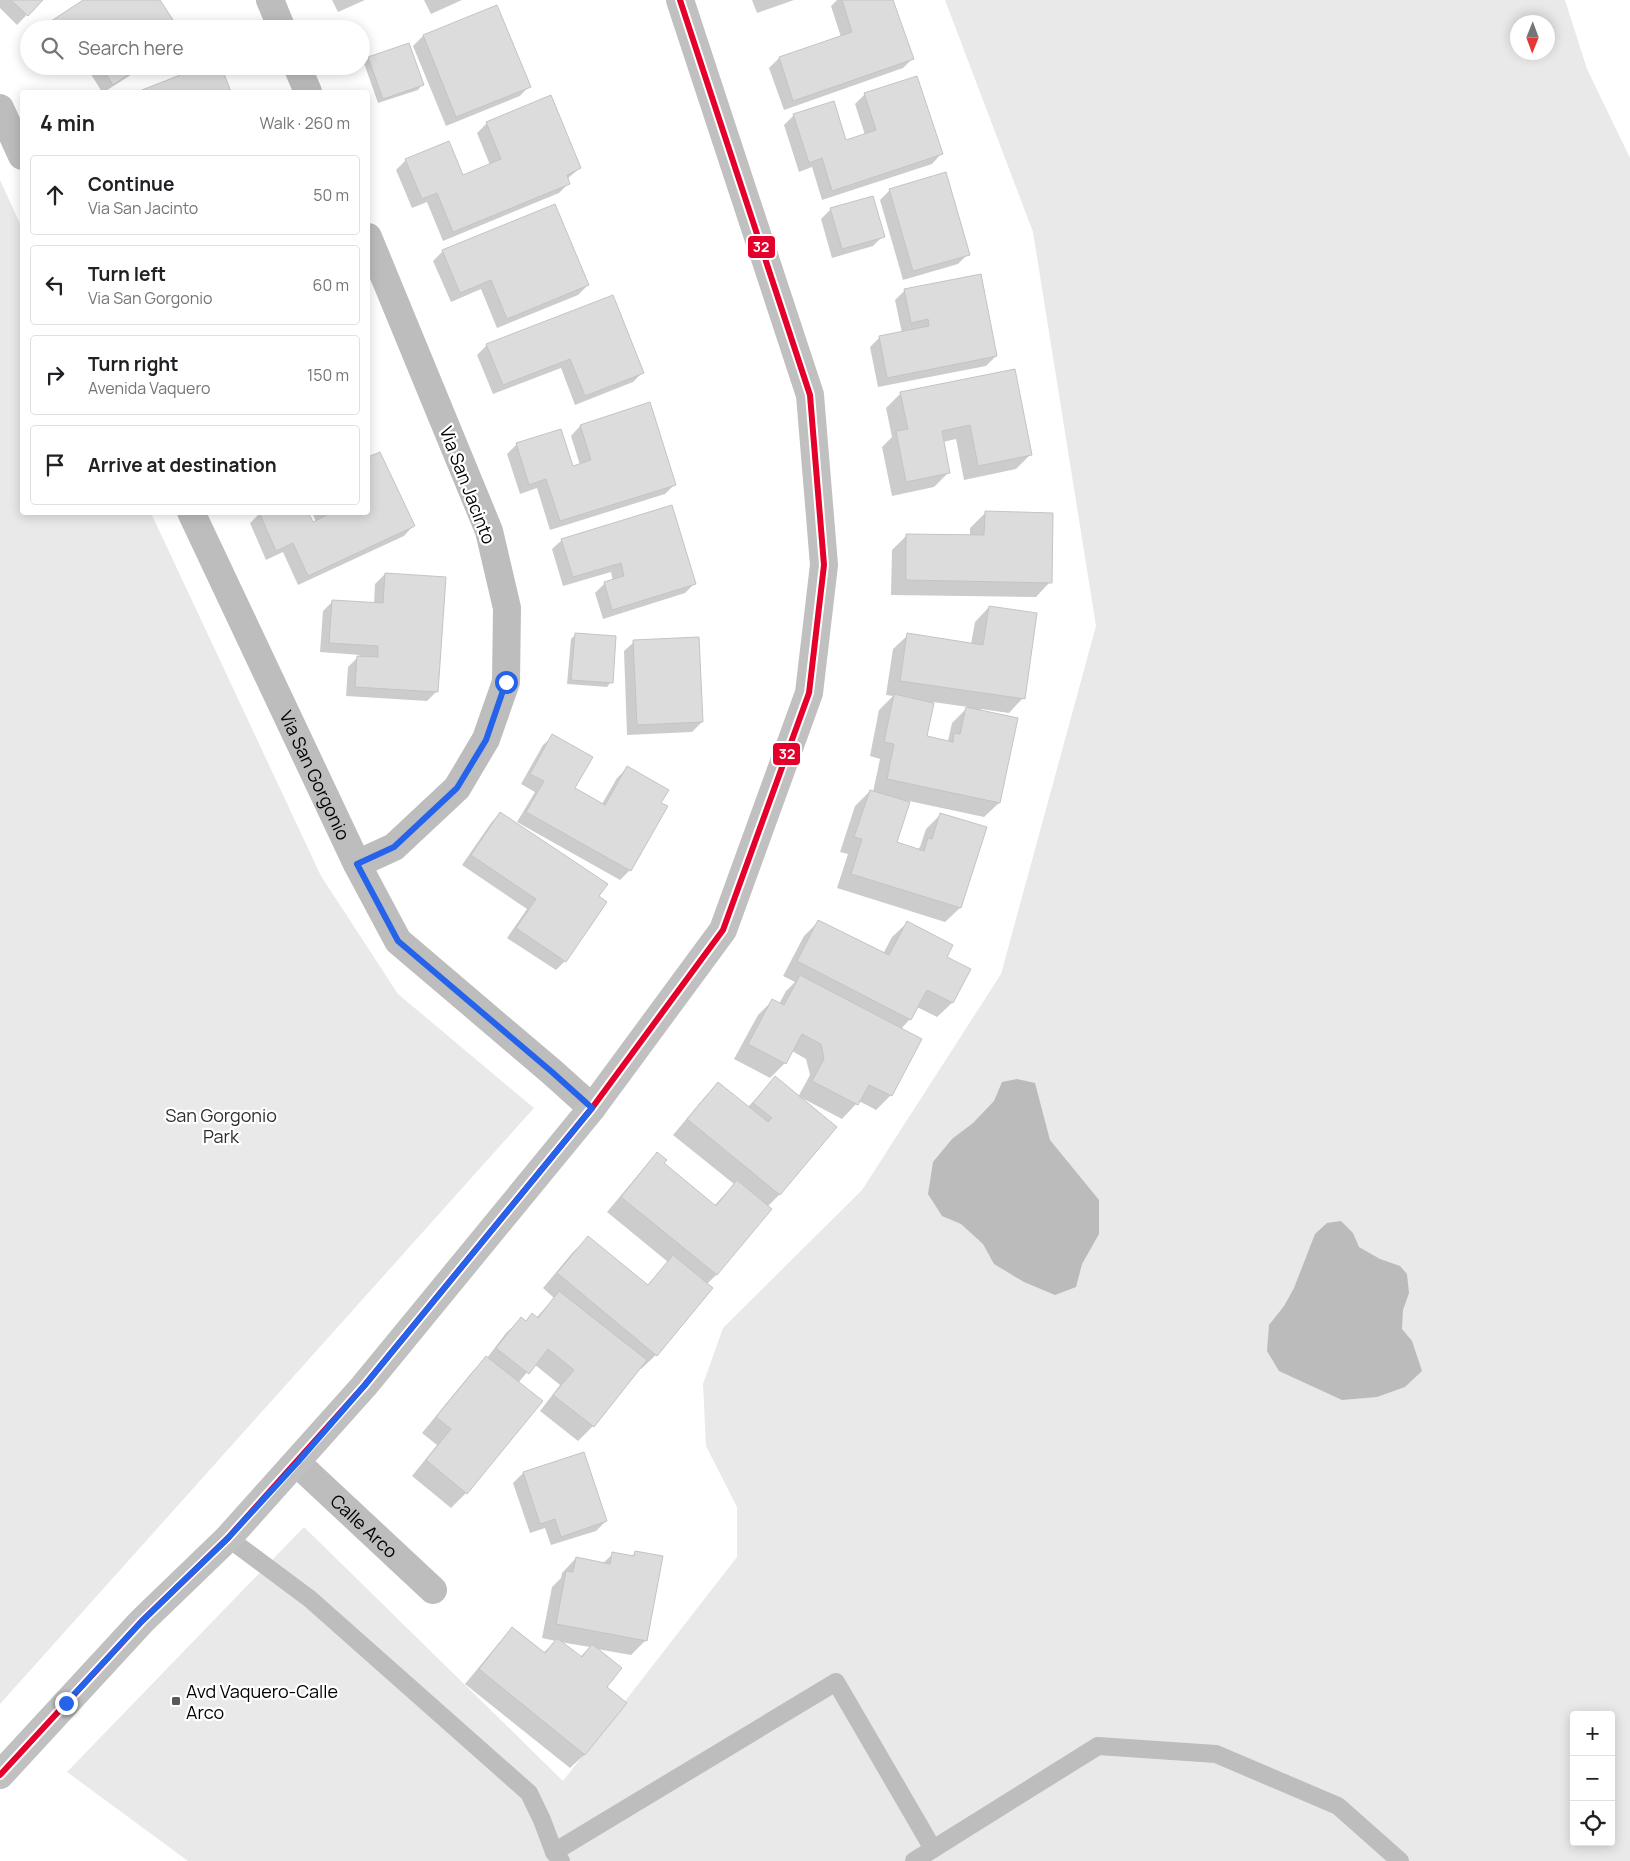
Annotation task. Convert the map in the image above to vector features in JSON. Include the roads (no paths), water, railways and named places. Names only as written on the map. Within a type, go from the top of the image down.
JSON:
[{"type":"main road","points":[[0,1775],[142,1621],[228,1538],[297,1463],[400,1343],[592,1108],[724,930],[809,693],[824,564],[810,395],[680,0]]},
{"type":"street","points":[[270,0],[278,20]]},
{"type":"street","points":[[301,75],[307,90]]},
{"type":"street","points":[[0,108],[20,152]]},
{"type":"street","name":"Via San Jacinto","points":[[357,864],[394,847],[457,788],[486,740],[506,682],[507,608],[489,531],[370,242]]},
{"type":"street","name":"Via San Gorgonio","points":[[192,515],[357,864],[398,941],[592,1108]]},
{"type":"street","name":"Calle Arco","points":[[297,1463],[433,1590]]},
{"type":"lane","points":[[228,1538],[310,1599],[529,1794],[557,1856],[836,1682],[933,1849]]},
{"type":"lane","points":[[914,1861],[1098,1746],[1216,1754],[1338,1806],[1400,1861]]},
{"type":"place","name":"Avd Vaquero-Calle Arco","points":[[176,1701]]},
{"type":"park label","name":"San Gorgonio Park","points":[[221,1125]]}]
